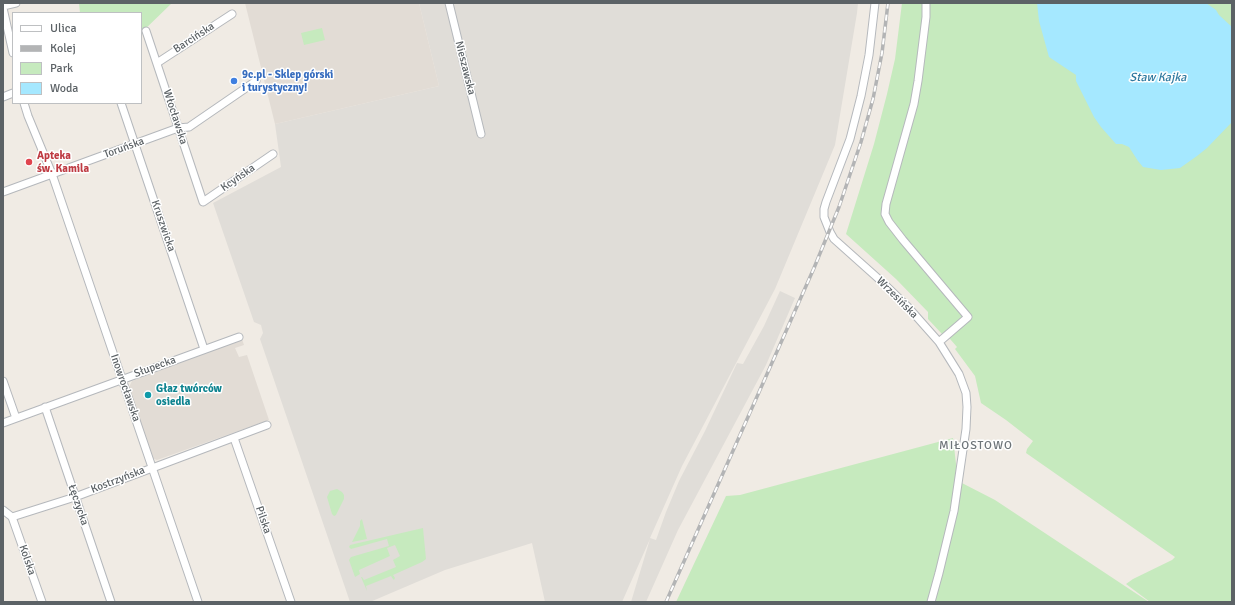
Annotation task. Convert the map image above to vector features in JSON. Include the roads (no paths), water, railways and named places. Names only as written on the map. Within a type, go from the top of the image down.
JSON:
[{"type":"street","points":[[12,48],[3,7],[16,3]]},
{"type":"street","name":"Nieszawska","points":[[449,3],[481,134]]},
{"type":"street","name":"Wrzesińska","points":[[876,3],[870,55],[861,96],[850,139],[826,202],[824,217],[834,239],[908,307],[939,342],[953,364],[963,384],[967,398],[967,417],[954,511],[943,560],[931,602]]},
{"type":"street","points":[[926,3],[926,17],[914,104],[886,204],[885,214],[888,222],[902,240],[968,317],[939,342]]},
{"type":"street","name":"Barcińska","points":[[157,63],[232,14]]},
{"type":"street","name":"Włocławska","points":[[146,31],[203,202]]},
{"type":"street","name":"Toruńska","points":[[3,192],[178,128],[189,127],[256,81]]},
{"type":"street","name":"Inowrocławska","points":[[24,104],[52,174],[198,602]]},
{"type":"street","name":"Kruszwicka","points":[[121,104],[204,349]]},
{"type":"street","name":"Kcyńska","points":[[203,202],[272,154]]},
{"type":"street","name":"Słupecka","points":[[3,422],[239,337]]},
{"type":"street","points":[[3,381],[16,418]]},
{"type":"street","name":"Łęczycka","points":[[45,407],[112,602]]},
{"type":"street","name":"Kostrzyńska","points":[[12,517],[75,496],[267,425]]},
{"type":"street","name":"Pilska","points":[[234,438],[291,602]]},
{"type":"street","points":[[3,510],[12,517]]},
{"type":"street","name":"Kolska","points":[[12,517],[42,602]]},
{"type":"water","name":"Staw Kajka","points":[[1037,3],[1206,3],[1216,10],[1219,15],[1232,27],[1232,122],[1207,148],[1180,168],[1161,170],[1143,167],[1129,147],[1122,144],[1116,144],[1101,127],[1094,117],[1076,81],[1076,75],[1049,57],[1039,21]]},
{"type":"railway","points":[[666,602],[814,268],[839,207],[861,142],[873,99],[882,53],[888,3]]},
{"type":"place","name":"9c.pl - Sklep górski i turystyczny!","points":[[234,81]]},
{"type":"place","name":"Apteka św. Kamila","points":[[29,162]]},
{"type":"place","name":"Głaz twórców osiedla","points":[[148,395]]},
{"type":"district","name":"MIŁOSTOWO","points":[[976,446]]}]
